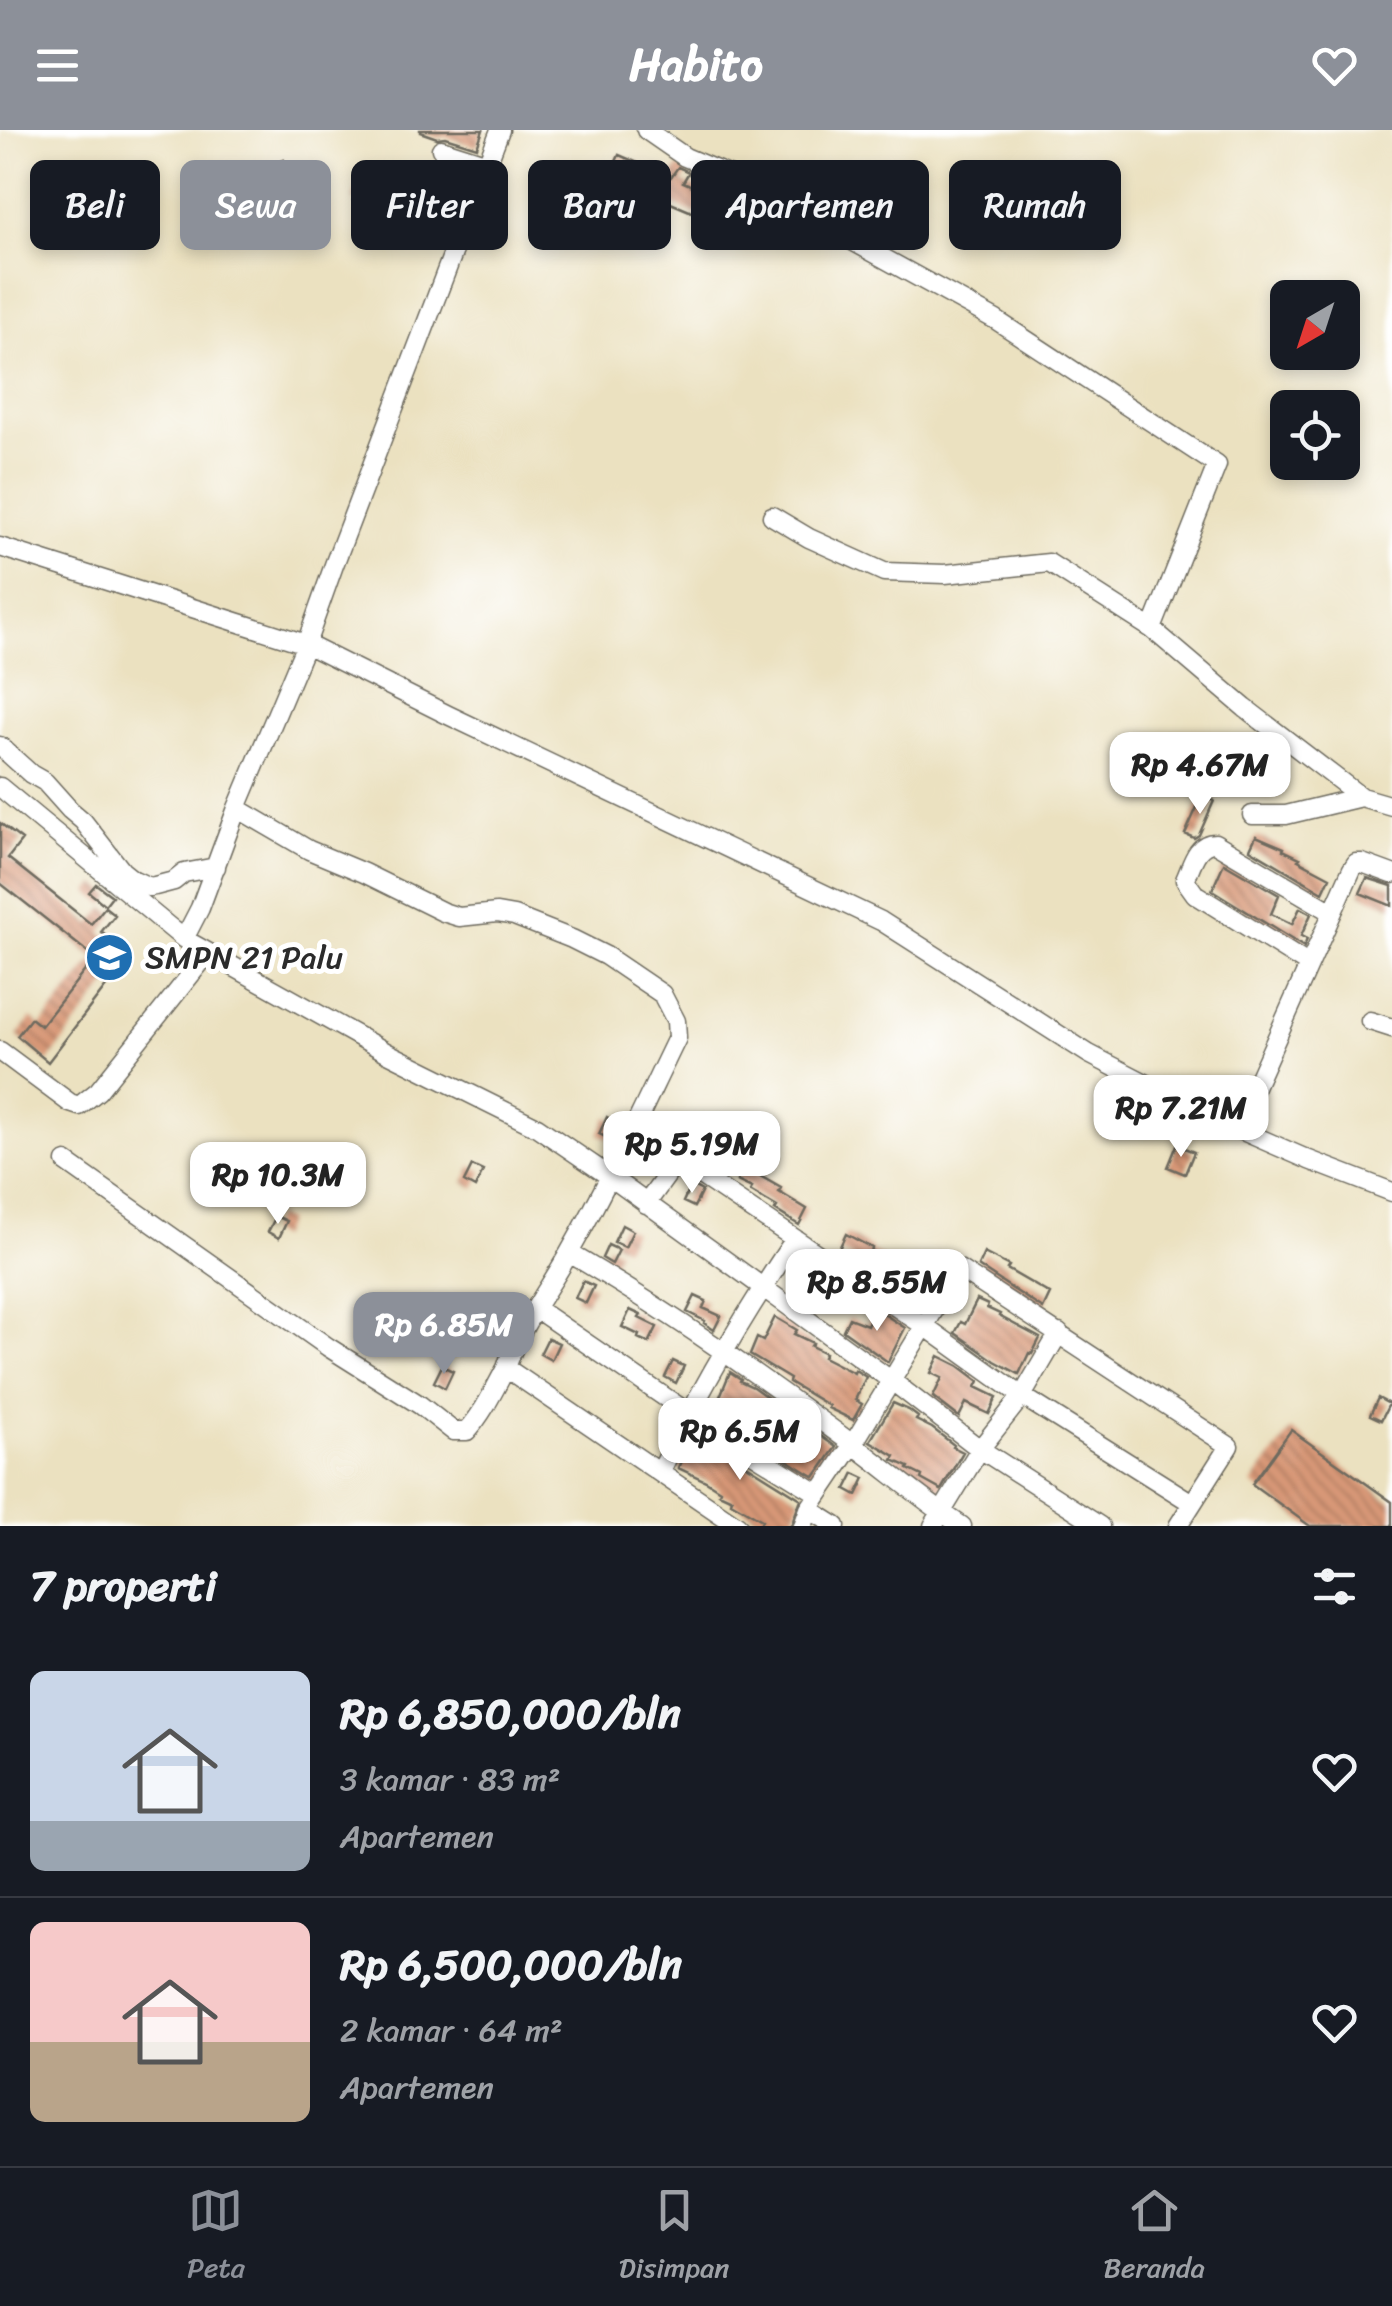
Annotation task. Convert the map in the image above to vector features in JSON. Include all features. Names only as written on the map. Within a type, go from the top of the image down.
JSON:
[{"type":"street","points":[[489,160],[500,130]]},
{"type":"street","points":[[646,130],[685,157],[747,183],[996,320],[1217,464],[1152,628]]},
{"type":"street","points":[[441,148],[476,160]]},
{"type":"street","points":[[184,939],[306,644],[455,250]]},
{"type":"street","points":[[772,516],[808,538],[884,572],[945,574],[1049,563],[1152,628],[1246,708],[1361,797],[1392,806]]},
{"type":"street","points":[[0,547],[306,644],[882,921],[1104,1062],[1236,1130],[1392,1192]]},
{"type":"street","points":[[0,746],[30,774],[45,782],[83,820],[132,878],[149,887],[174,881],[184,873],[216,867]]},
{"type":"street","points":[[0,787],[184,939],[388,1053],[537,1127],[892,1381],[980,1449],[1100,1526]]},
{"type":"street","points":[[1252,815],[1286,816],[1361,797]]},
{"type":"street","points":[[66,1162],[453,1431],[467,1431],[486,1407],[510,1354],[569,1253],[677,1038],[676,1021],[662,994],[572,938],[514,916],[458,916],[444,912],[308,850],[238,808]]},
{"type":"street","points":[[1309,965],[1196,894],[1186,880],[1202,846],[1216,842],[1332,912]]},
{"type":"street","points":[[1236,1130],[1356,863],[1392,874]]},
{"type":"street","points":[[0,1050],[70,1104],[79,1106],[98,1091],[208,953]]},
{"type":"street","points":[[1370,1022],[1392,1028]]},
{"type":"street","points":[[646,1204],[678,1160],[1022,1396],[1192,1503]]},
{"type":"street","points":[[661,1472],[688,1413],[795,1238]]},
{"type":"street","points":[[569,1253],[723,1352],[853,1444],[937,1519],[962,1526]]},
{"type":"street","points":[[811,1510],[960,1269],[1228,1446],[1178,1526]]},
{"type":"street","points":[[535,1308],[688,1413],[836,1526]]},
{"type":"street","points":[[937,1519],[980,1449],[1022,1396],[1059,1333]]},
{"type":"street","points":[[506,1368],[738,1526]]},
{"type":"building","points":[[420,130],[483,130],[477,147]]},
{"type":"building","points":[[678,167],[689,172],[683,182],[691,185],[691,212],[671,203],[671,177]]},
{"type":"building","points":[[1202,796],[1214,801],[1194,838],[1185,834]]},
{"type":"building","name":"SMPN 21 Palu","points":[[0,823],[22,840],[8,858],[91,924],[105,907],[115,915],[101,932],[130,955],[48,1062],[17,1036],[31,1018],[41,1026],[95,958],[0,883]]},
{"type":"building","points":[[1256,836],[1284,848],[1330,877],[1323,892],[1250,849]]},
{"type":"building","points":[[1224,863],[1279,895],[1271,914],[1292,924],[1300,908],[1311,914],[1301,936],[1307,939],[1304,947],[1212,890]]},
{"type":"building","points":[[1367,878],[1392,886],[1392,906],[1360,893]]},
{"type":"building","points":[[96,884],[112,896],[105,905],[89,892]]},
{"type":"building","points":[[607,1117],[618,1123],[610,1139],[599,1134]]},
{"type":"building","points":[[719,1144],[744,1158],[742,1162],[757,1170],[755,1173],[807,1209],[799,1225],[737,1181],[740,1176],[711,1160]]},
{"type":"building","points":[[1177,1145],[1194,1152],[1185,1174],[1168,1167]]},
{"type":"building","points":[[472,1166],[483,1171],[475,1188],[464,1182]]},
{"type":"building","points":[[691,1185],[702,1191],[694,1207],[683,1202]]},
{"type":"building","points":[[276,1216],[287,1221],[279,1238],[268,1232]]},
{"type":"building","points":[[622,1225],[633,1231],[625,1247],[614,1242]]},
{"type":"building","points":[[846,1234],[885,1258],[877,1275],[838,1251]]},
{"type":"building","points":[[608,1245],[619,1250],[612,1264],[602,1258]]},
{"type":"building","points":[[984,1253],[1050,1294],[1043,1309],[978,1266]]},
{"type":"building","points":[[583,1281],[594,1286],[586,1303],[575,1298]]},
{"type":"building","points":[[695,1296],[706,1301],[703,1308],[721,1316],[714,1330],[687,1312]]},
{"type":"building","points":[[977,1300],[1040,1338],[1019,1374],[955,1333],[961,1322],[965,1324]]},
{"type":"building","points":[[875,1308],[905,1328],[888,1362],[843,1330],[849,1318],[867,1325]]},
{"type":"building","points":[[630,1310],[657,1327],[649,1343],[622,1327]]},
{"type":"building","points":[[775,1317],[825,1353],[823,1357],[866,1377],[855,1400],[862,1404],[853,1420],[828,1408],[750,1355],[757,1338],[763,1341]]},
{"type":"building","points":[[548,1338],[559,1343],[551,1360],[540,1354]]},
{"type":"building","points":[[939,1356],[979,1381],[976,1387],[997,1397],[989,1414],[966,1403],[959,1417],[933,1397],[942,1378],[931,1373]]},
{"type":"building","points":[[673,1361],[684,1366],[676,1383],[665,1377]]},
{"type":"building","points":[[442,1366],[453,1371],[445,1388],[434,1382]]},
{"type":"building","points":[[730,1372],[836,1447],[815,1477],[714,1411]]},
{"type":"building","points":[[1378,1398],[1389,1404],[1381,1420],[1370,1415]]},
{"type":"building","points":[[893,1403],[909,1410],[918,1417],[916,1420],[963,1452],[941,1490],[870,1441]]},
{"type":"building","points":[[1291,1430],[1392,1502],[1392,1526],[1310,1526],[1252,1484]]},
{"type":"building","points":[[694,1432],[801,1499],[791,1526],[759,1526],[762,1520],[706,1481],[678,1468]]},
{"type":"building","points":[[854,1473],[865,1478],[857,1495],[846,1489]]},
{"type":"place","name":"SMPN 21 Palu","points":[[110,957]]}]
